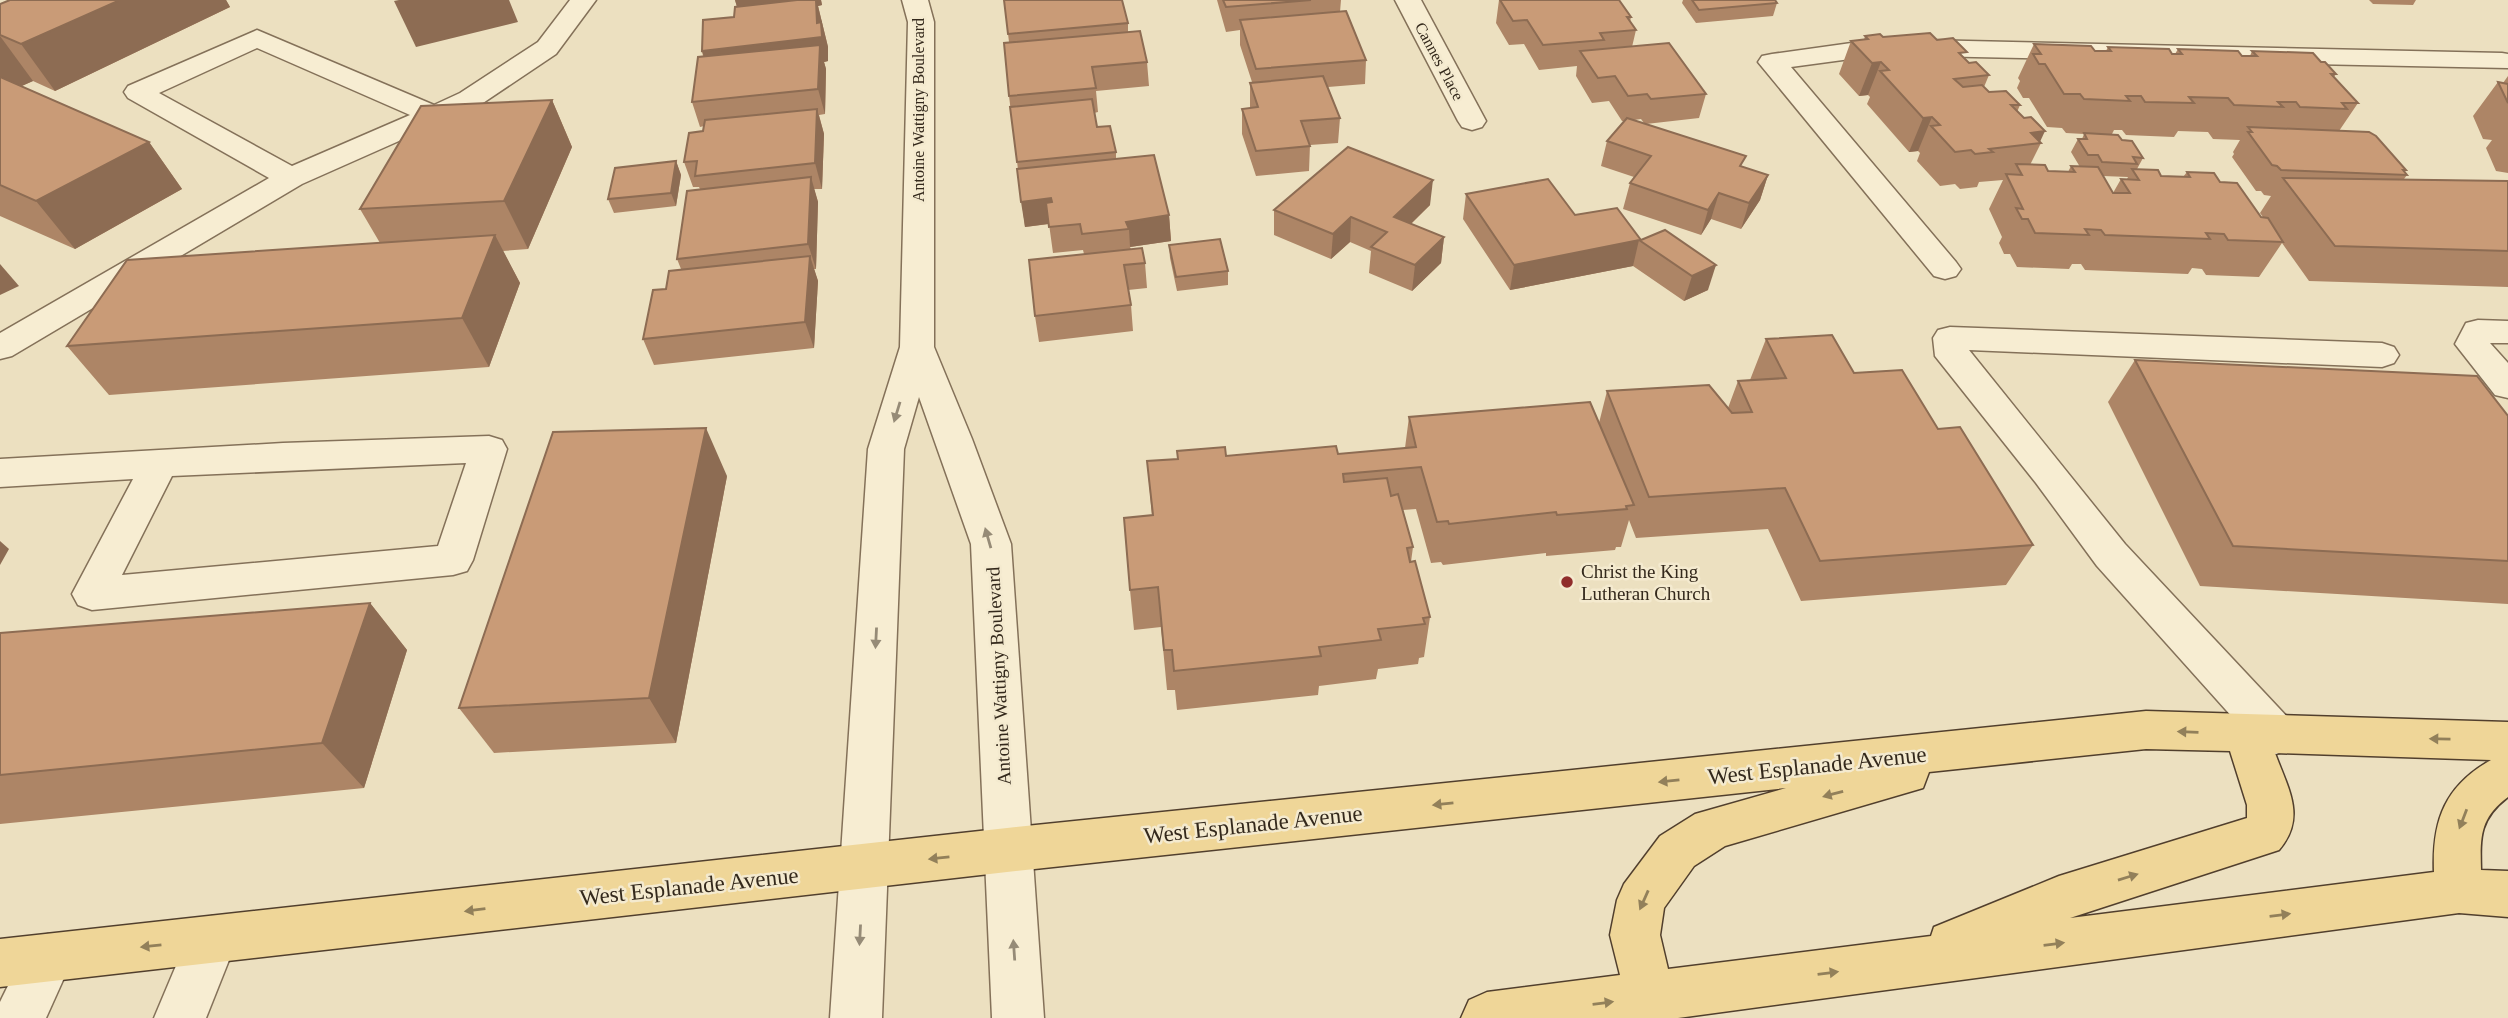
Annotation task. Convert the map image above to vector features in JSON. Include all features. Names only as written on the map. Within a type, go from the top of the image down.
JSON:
[{"type":"main road","name":"West Esplanade Avenue","points":[[0,963],[1007,850],[2146,730],[2508,741]]},
{"type":"main road","points":[[1905,963],[2059,899],[2262,835],[2271,825],[2262,735]]},
{"type":"main road","points":[[1653,1007],[1635,935],[1641,900],[1677,851],[1712,829],[2017,744]]},
{"type":"main road","points":[[2459,891],[2455,852],[2460,818],[2486,783],[2508,773]]},
{"type":"main road","points":[[1487,1018],[1653,1007],[1905,963],[2459,891],[2508,894]]},
{"type":"street","points":[[0,348],[291,178],[470,99],[547,48],[583,0]]},
{"type":"street","name":"Antoine Wattigny Boulevard","points":[[856,1018],[886,449],[917,347],[921,22],[915,0]]},
{"type":"street","name":"Cannes Place","points":[[1408,0],[1472,121]]},
{"type":"street","points":[[291,178],[138,93],[257,38],[434,115]]},
{"type":"street","points":[[1945,270],[1772,62],[1880,47],[2506,61]]},
{"type":"street","points":[[2508,332],[2479,331],[2472,344],[2508,386]]},
{"type":"street","points":[[2262,735],[2111,555],[2049,473],[1952,356],[1950,338],[2382,355]]},
{"type":"street","name":"Antoine Wattigny Boulevard","points":[[917,347],[954,439],[991,544],[1018,1018]]},
{"type":"street","points":[[0,473],[283,456],[489,449],[453,560],[92,594],[159,464]]},
{"type":"street","points":[[180,1018],[212,940]]},
{"type":"street","points":[[19,1018],[48,958]]},
{"type":"building","points":[[10,0],[120,0],[21,44],[0,35],[0,4]]},
{"type":"building","points":[[816,0],[817,23],[821,22],[822,37],[702,51],[703,20],[734,17],[735,7]]},
{"type":"building","points":[[1004,0],[1122,0],[1128,23],[1008,34]]},
{"type":"building","points":[[1223,0],[1311,0],[1226,7]]},
{"type":"building","points":[[1500,0],[1619,0],[1636,30],[1600,33],[1604,40],[1543,45],[1527,20],[1513,21]]},
{"type":"building","points":[[1692,0],[1775,0],[1777,3],[1699,10]]},
{"type":"building","points":[[1346,11],[1366,60],[1256,69],[1240,20]]},
{"type":"building","points":[[1140,31],[1147,62],[1092,67],[1096,88],[1009,96],[1004,43]]},
{"type":"building","points":[[1930,33],[1937,40],[1953,38],[1967,52],[1959,53],[1969,63],[1976,62],[1989,75],[1954,79],[1963,87],[1982,85],[1989,92],[2006,91],[2020,105],[2011,105],[2024,118],[2031,117],[2045,131],[2031,133],[2041,143],[1989,149],[1993,152],[1975,154],[1971,150],[1955,152],[1931,126],[1940,125],[1932,117],[1923,118],[1880,71],[1889,70],[1881,62],[1872,63],[1851,41],[1880,34],[1883,37]]},
{"type":"building","points":[[1669,43],[1706,94],[1651,99],[1647,94],[1628,96],[1615,76],[1598,78],[1580,51]]},
{"type":"building","points":[[2034,44],[2091,46],[2095,51],[2111,51],[2108,47],[2169,49],[2172,54],[2182,54],[2178,49],[2238,51],[2242,56],[2257,56],[2252,51],[2313,53],[2336,74],[2331,74],[2358,103],[2342,103],[2347,109],[2300,107],[2296,102],[2278,102],[2283,107],[2234,105],[2228,98],[2189,97],[2194,103],[2145,102],[2141,96],[2126,96],[2130,101],[2084,99],[2080,94],[2064,94],[2045,64],[2039,64],[2033,54],[2041,54]]},
{"type":"building","points":[[820,45],[818,89],[692,102],[698,57]]},
{"type":"building","points":[[1323,76],[1340,118],[1301,121],[1310,146],[1256,151],[1242,109],[1258,107],[1250,83]]},
{"type":"building","points":[[0,77],[149,142],[36,201],[0,185]]},
{"type":"building","points":[[2498,82],[2508,84],[2508,103]]},
{"type":"building","points":[[1092,99],[1097,127],[1110,126],[1116,152],[1017,162],[1010,107]]},
{"type":"building","points":[[552,100],[504,201],[360,209],[421,106]]},
{"type":"building","points":[[817,109],[815,163],[695,176],[697,161],[684,162],[689,133],[703,131],[705,120]]},
{"type":"building","points":[[1627,118],[1746,156],[1740,166],[1768,175],[1749,203],[1719,193],[1708,210],[1630,183],[1651,156],[1607,141]]},
{"type":"building","points":[[2248,127],[2369,132],[2376,136],[2406,170],[2403,170],[2407,175],[2281,170],[2272,165],[2248,132],[2252,132]]},
{"type":"building","points":[[2084,133],[2118,135],[2122,140],[2132,141],[2143,158],[2133,157],[2137,164],[2102,162],[2098,155],[2088,155],[2078,139],[2087,139]]},
{"type":"building","points":[[1348,147],[1433,180],[1394,217],[1444,237],[1415,265],[1371,247],[1387,232],[1351,217],[1333,234],[1274,210]]},
{"type":"building","points":[[1154,155],[1169,215],[1126,222],[1129,229],[1082,234],[1080,224],[1049,227],[1046,203],[1052,202],[1051,198],[1021,202],[1017,169]]},
{"type":"building","points":[[676,161],[671,193],[608,199],[615,168]]},
{"type":"building","points":[[2016,164],[2045,165],[2048,171],[2075,172],[2071,166],[2098,167],[2113,193],[2130,193],[2121,179],[2139,180],[2132,169],[2158,170],[2161,176],[2190,177],[2187,172],[2214,173],[2220,182],[2237,183],[2261,217],[2268,218],[2283,242],[2228,240],[2224,234],[2206,233],[2210,239],[2105,235],[2101,230],[2085,229],[2089,235],[2035,233],[2028,219],[2022,219],[2016,208],[2023,209],[2006,174],[2022,175]]},
{"type":"building","points":[[811,177],[808,244],[677,259],[687,191]]},
{"type":"building","points":[[2283,178],[2508,181],[2508,251],[2335,246]]},
{"type":"building","points":[[1548,179],[1575,215],[1617,208],[1641,240],[1665,230],[1716,265],[1692,276],[1639,240],[1514,265],[1466,194]]},
{"type":"building","points":[[495,235],[462,318],[67,346],[127,260]]},
{"type":"building","points":[[1220,239],[1228,271],[1176,277],[1169,245]]},
{"type":"building","points":[[1142,248],[1145,263],[1124,265],[1131,305],[1035,316],[1029,260]]},
{"type":"building","points":[[810,256],[805,322],[643,339],[653,290],[666,289],[669,271]]},
{"type":"building","points":[[1832,335],[1854,373],[1902,370],[1938,429],[1960,427],[2033,545],[1820,561],[1785,488],[1649,497],[1607,391],[1709,385],[1732,413],[1752,412],[1738,381],[1786,378],[1766,339]]},
{"type":"building","points":[[2135,360],[2477,376],[2508,416],[2508,561],[2233,546]]},
{"type":"building","points":[[1590,402],[1634,505],[1626,506],[1627,509],[1557,515],[1556,512],[1449,524],[1448,521],[1437,522],[1421,467],[1343,474],[1344,482],[1387,478],[1391,496],[1398,494],[1413,547],[1407,548],[1410,562],[1415,561],[1430,617],[1423,618],[1425,624],[1378,629],[1381,640],[1319,647],[1321,656],[1174,671],[1172,650],[1164,650],[1158,587],[1130,590],[1124,518],[1153,515],[1147,461],[1178,459],[1177,451],[1225,447],[1226,456],[1336,446],[1338,454],[1416,447],[1409,417]]},
{"type":"building","points":[[706,428],[649,698],[459,708],[553,432]]},
{"type":"building","points":[[370,603],[322,743],[0,775],[0,633]]},
{"type":"place","name":"Christ the King Lutheran Church","points":[[1567,582]]}]
